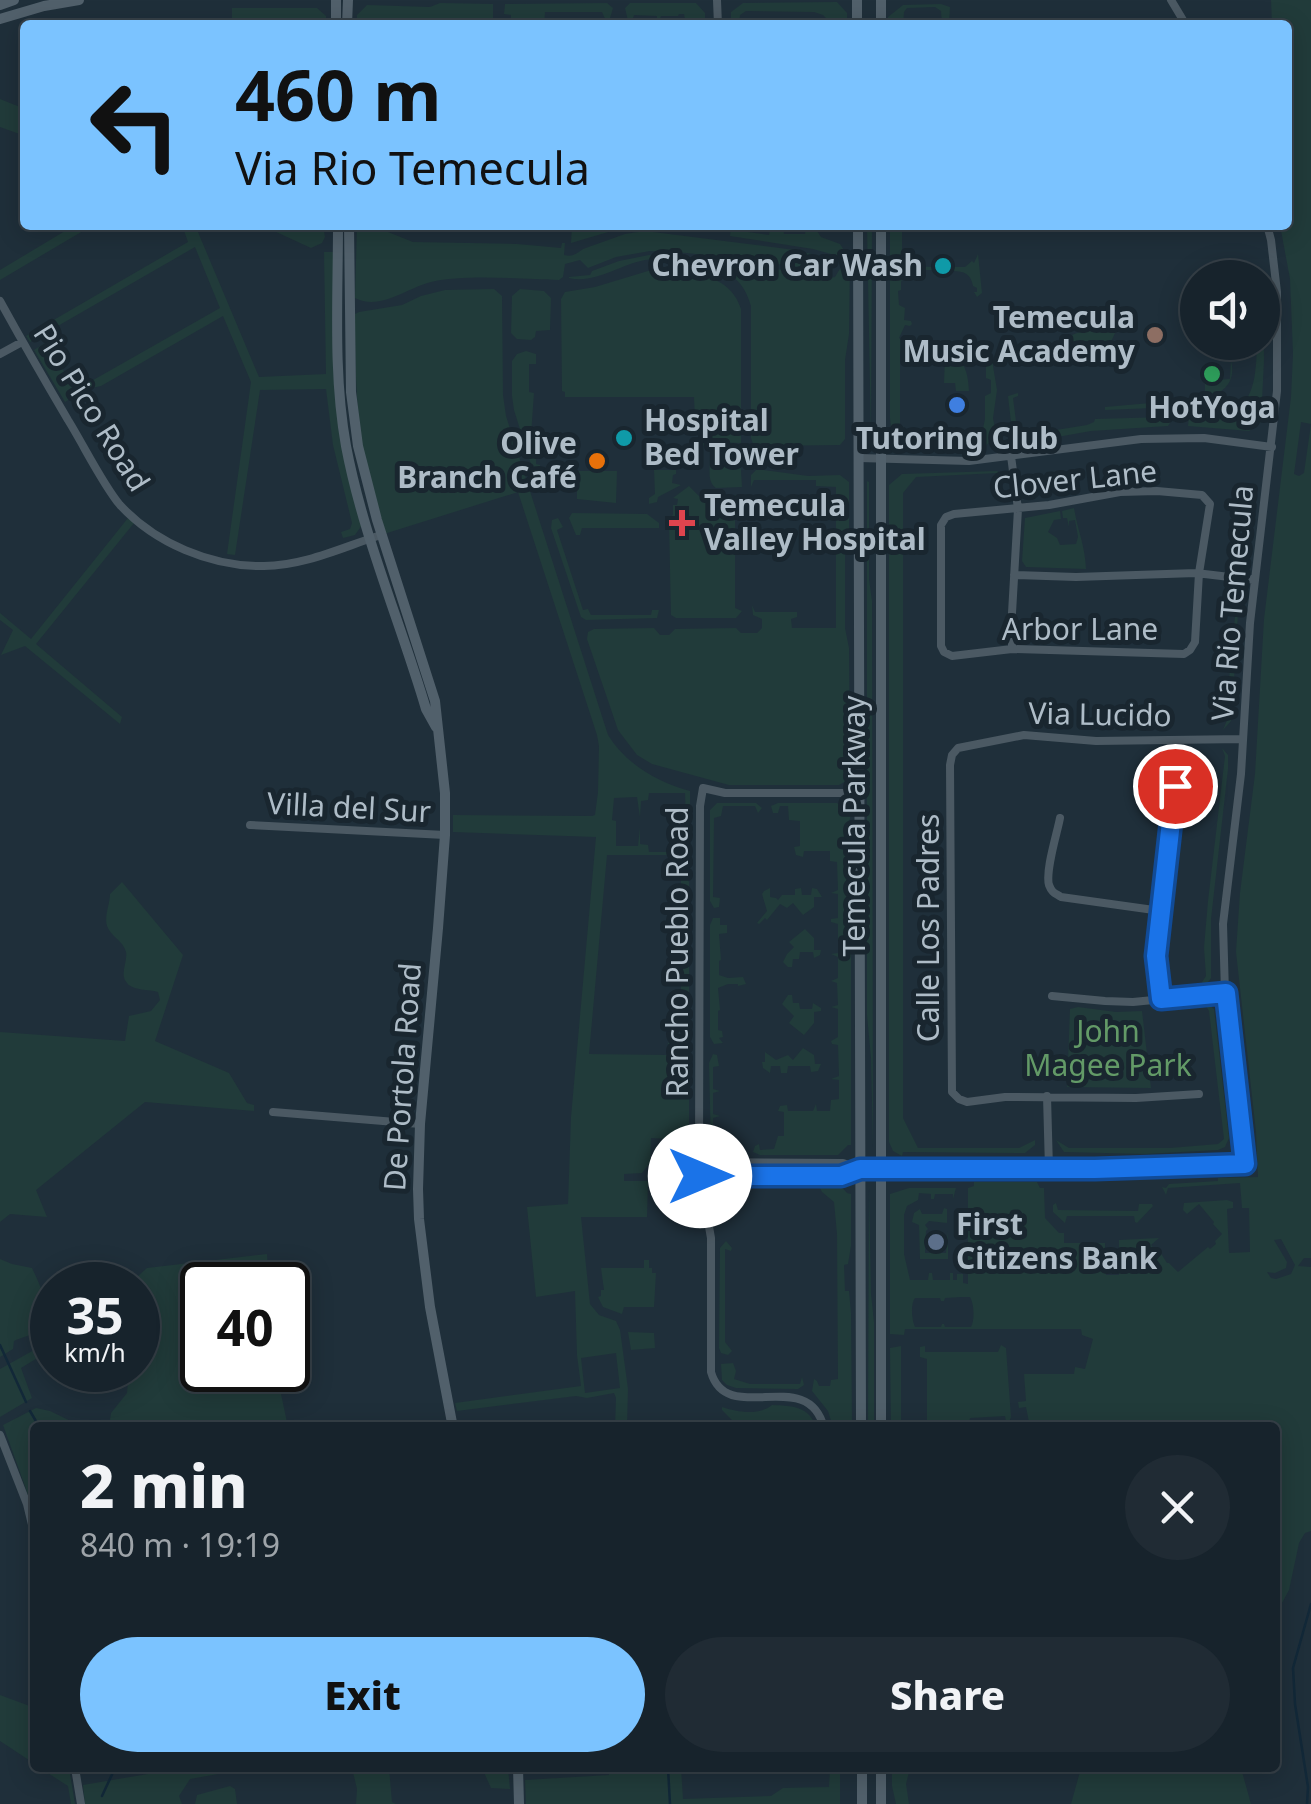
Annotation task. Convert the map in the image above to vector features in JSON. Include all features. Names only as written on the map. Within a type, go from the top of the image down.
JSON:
[{"type":"main road","points":[[0,4],[14,0]]},
{"type":"main road","points":[[0,19],[79,0]]},
{"type":"main road","name":"De Portola Road","points":[[342,230],[342,297],[348,304],[350,392],[376,537]]},
{"type":"main road","name":"De Portola Road","points":[[342,230],[338,350],[342,422],[352,475],[435,701],[445,793],[445,836],[420,1124],[419,1204],[430,1308],[453,1422]]},
{"type":"main road","name":"Temecula Parkway","points":[[858,230],[861,1422]]},
{"type":"main road","name":"Temecula Parkway","points":[[881,230],[882,1422]]},
{"type":"main road","points":[[518,1772],[519,1804]]},
{"type":"main road","points":[[862,1772],[862,1804]]},
{"type":"main road","points":[[880,1772],[880,1804]]},
{"type":"street","name":"Via Rio Temecula","points":[[1049,1169],[1245,1164],[1226,993],[1223,924],[1242,774],[1246,666],[1277,391],[1278,327],[1269,230]]},
{"type":"street","name":"Pio Pico Road","points":[[0,301],[119,503],[150,532],[186,552],[263,566],[310,559],[376,537]]},
{"type":"street","points":[[0,354],[22,342]]},
{"type":"street","points":[[859,458],[968,461],[1141,439],[1204,438],[1272,447]]},
{"type":"street","points":[[1011,456],[1018,508],[1012,649]]},
{"type":"street","name":"Clover Lane","points":[[952,656],[941,646],[941,525],[954,514],[1140,490],[1202,495],[1210,504],[1210,514],[1198,573]]},
{"type":"street","points":[[1014,576],[1198,573],[1255,580]]},
{"type":"street","name":"Arbor Lane","points":[[952,656],[1012,649],[1184,654],[1195,642],[1198,573]]},
{"type":"street","name":"Via Lucido","points":[[958,748],[1024,735],[1080,740],[1243,739]]},
{"type":"street","points":[[1161,999],[1156,956],[1178,740]]},
{"type":"street","name":"Calle Los Padres","points":[[958,748],[950,765],[952,1092],[967,1102],[1047,1096]]},
{"type":"street","name":"Rancho Pueblo Road","points":[[823,1422],[815,1408],[802,1399],[728,1395],[717,1387],[710,1372],[711,1238],[699,1162],[700,806],[703,788],[724,793],[860,793]]},
{"type":"street","points":[[1060,818],[1048,876],[1054,894],[1161,911]]},
{"type":"street","name":"Villa del Sur","points":[[250,826],[445,836]]},
{"type":"street","points":[[1052,996],[1105,1002],[1226,993]]},
{"type":"street","points":[[700,1176],[841,1176],[860,1169],[882,1168],[1049,1169],[1047,1096],[1136,1098],[1200,1094]]},
{"type":"street","points":[[273,1112],[420,1124]]},
{"type":"street","points":[[699,1162],[843,1163],[860,1169]]},
{"type":"street","points":[[0,1435],[30,1516]]},
{"type":"street","points":[[75,1772],[80,1804]]},
{"type":"green space","points":[[1271,0],[1311,0],[1311,424],[1311,1258],[1304,1258],[1298,1266],[1311,1267],[1311,1531],[1299,1543],[1289,1590],[1280,1607],[1280,1422],[1029,1422],[1026,1407],[1019,1408],[1018,1402],[1026,1401],[1024,1374],[1074,1374],[1075,1367],[1085,1369],[1093,1339],[1082,1335],[1081,1329],[905,1329],[904,1335],[890,1334],[890,1194],[909,1188],[956,1188],[953,1199],[953,1194],[935,1194],[931,1199],[931,1194],[919,1193],[918,1200],[907,1206],[904,1254],[910,1280],[928,1280],[932,1273],[933,1280],[950,1280],[953,1273],[953,1280],[957,1280],[957,1274],[963,1274],[963,1283],[968,1284],[968,1188],[974,1182],[1037,1182],[1044,1188],[1045,1218],[1059,1233],[1064,1233],[1064,1243],[1105,1243],[1106,1275],[1119,1275],[1119,1240],[1159,1238],[1151,1245],[1178,1272],[1216,1244],[1222,1234],[1214,1222],[1199,1204],[1187,1214],[1184,1203],[1233,1202],[1233,1208],[1227,1209],[1229,1253],[1250,1252],[1249,1208],[1242,1208],[1240,1183],[1168,1188],[1166,1195],[1162,1187],[1218,1178],[1258,1177],[1236,952],[1255,774],[1264,619],[1291,397],[1290,279],[1281,230],[1292,230],[1292,20],[1272,20]],"holes":[[[1301,422],[1311,424],[1304,473],[1294,474]],[[1281,1239],[1295,1265],[1291,1274],[1276,1279],[1267,1272],[1286,1268],[1287,1262],[1274,1240]],[[970,1297],[974,1312],[971,1327],[915,1327],[915,1298],[944,1301]]]},
{"type":"green space","points":[[837,2],[847,13],[847,20],[828,20],[814,12],[746,11],[740,20],[731,20],[731,12],[743,3]]},
{"type":"green space","points":[[440,3],[493,4],[493,18],[357,20],[367,5],[430,7]]},
{"type":"green space","points":[[607,3],[613,8],[609,20],[602,12],[545,12],[544,20],[511,20],[511,15],[504,14],[505,4]]},
{"type":"green space","points":[[630,3],[696,3],[705,13],[705,20],[685,20],[684,14],[679,14],[660,19],[634,15],[628,20],[625,8]]},
{"type":"green space","points":[[941,4],[950,7],[949,20],[942,20],[941,11],[935,7],[907,8],[903,20],[888,20],[903,5]]},
{"type":"green space","points":[[232,8],[317,8],[326,16],[326,20],[232,20]]},
{"type":"green space","points":[[0,99],[20,107],[20,134],[0,127]]},
{"type":"green space","points":[[67,230],[85,230],[0,280],[0,270]]},
{"type":"green space","points":[[184,230],[197,230],[259,377],[326,374],[324,252],[334,252],[333,325],[362,525],[355,535],[343,538],[341,532],[350,529],[352,523],[333,445],[326,389],[260,390],[235,555],[227,554],[251,382],[223,316],[101,386],[65,402],[34,350],[45,343],[67,376],[88,383],[220,308],[195,247],[30,342],[26,336],[188,242]]},
{"type":"green space","points":[[272,230],[324,230],[322,243],[311,248]]},
{"type":"green space","points":[[357,230],[383,230],[413,242],[561,248],[565,243],[564,255],[570,256],[625,234],[645,231],[795,250],[832,259],[834,264],[825,273],[650,251],[616,257],[588,268],[580,260],[565,264],[559,280],[460,278],[431,282],[374,302],[355,298]]},
{"type":"green space","points":[[572,230],[615,230],[571,243]]},
{"type":"green space","points":[[731,230],[769,235],[770,230],[805,234],[805,230],[816,230],[850,255],[845,439],[840,445],[753,444],[751,306],[741,285],[726,272],[650,259],[598,276],[569,278],[649,255],[804,272],[825,279],[835,277],[841,267],[838,256],[813,249],[730,236]]},
{"type":"green space","points":[[867,230],[872,230],[871,440]]},
{"type":"green space","points":[[890,230],[902,230],[902,260],[913,266],[933,267],[905,273],[898,291],[899,305],[905,308],[904,320],[912,324],[905,325],[899,338],[905,343],[900,353],[900,432],[906,441],[924,443],[925,450],[902,449],[892,438]]},
{"type":"green space","points":[[978,254],[982,293],[977,297],[977,288],[969,276],[953,271],[953,267],[974,263]]},
{"type":"green space","points":[[648,271],[703,276],[716,280],[735,296],[741,309],[741,443],[708,442],[701,448],[690,448],[690,441],[702,435],[702,426],[695,420],[694,397],[565,397],[561,299],[565,292]]},
{"type":"green space","points":[[494,289],[502,296],[506,416],[608,735],[643,771],[690,791],[690,819],[686,826],[679,822],[686,820],[685,793],[649,793],[648,800],[641,801],[640,817],[637,797],[614,798],[612,820],[616,821],[616,846],[638,846],[640,827],[640,844],[648,845],[649,852],[681,852],[681,841],[686,840],[690,844],[690,862],[686,868],[676,868],[682,867],[681,855],[607,855],[589,1054],[667,1055],[668,1043],[671,1050],[680,1050],[684,1043],[689,1048],[692,1204],[687,1205],[686,1140],[651,1138],[650,1163],[642,1173],[624,1174],[624,1181],[648,1181],[647,1217],[581,1217],[590,1304],[599,1315],[616,1321],[620,1330],[628,1389],[627,1422],[615,1422],[614,1393],[457,1411],[455,1403],[581,1386],[575,1291],[536,1297],[527,1207],[568,1204],[571,1117],[596,837],[453,832],[453,815],[595,815],[599,746],[518,492],[384,534],[361,439],[355,314],[402,305],[445,290]],"holes":[[[616,1353],[620,1388],[585,1393],[581,1358]]]},
{"type":"green space","points":[[520,289],[544,291],[551,298],[550,330],[536,331],[531,340],[517,339],[511,333],[512,296]]},
{"type":"green space","points":[[1102,323],[1115,333],[1109,346],[1104,340],[1069,342],[1068,347],[1061,343],[1060,339]]},
{"type":"green space","points":[[526,351],[536,354],[536,364],[529,364],[529,392],[534,393],[531,435],[536,440],[536,464],[540,471],[554,471],[554,479],[539,479],[538,487],[512,396],[512,361]]},
{"type":"green space","points":[[945,357],[957,357],[960,361],[969,391],[956,391],[955,383],[944,383]]},
{"type":"green space","points":[[986,358],[992,360],[997,390],[993,418],[996,434],[985,447],[985,396],[991,393]]},
{"type":"green space","points":[[1256,360],[1264,360],[1261,422],[1249,431],[1188,426],[1189,416],[1191,421],[1210,419],[1237,409],[1251,390]]},
{"type":"green space","points":[[1231,361],[1232,374],[1231,379],[1228,384],[1206,397],[1204,404],[1105,410],[1205,396],[1205,381],[1230,379]]},
{"type":"green space","points":[[1018,393],[1013,398],[1017,429],[1024,428],[1025,435],[1087,425],[1095,419],[1165,417],[1170,423],[1029,442],[1012,431],[1008,396]]},
{"type":"green space","points":[[716,453],[740,454],[742,487],[713,485],[710,460]]},
{"type":"green space","points":[[757,469],[808,476],[840,475],[849,482],[845,628],[849,648],[850,775],[839,785],[729,785],[652,764],[637,755],[618,730],[587,639],[588,632],[594,629],[654,628],[660,635],[669,635],[675,629],[736,628],[741,633],[757,633],[762,628],[762,619],[753,615],[752,605],[755,612],[797,612],[797,617],[791,619],[792,628],[836,628],[836,487],[816,486],[816,480],[754,480],[751,487],[751,475]]},
{"type":"green space","points":[[654,470],[676,470],[672,483],[681,485],[649,504],[649,498],[655,494]]},
{"type":"green space","points":[[565,471],[617,471],[616,503],[577,499],[577,482],[565,482]]},
{"type":"green space","points":[[997,471],[1003,476],[998,473],[916,477],[903,493],[903,1118],[918,1148],[1019,1148],[1035,1140],[1035,1145],[1025,1153],[903,1152],[902,1156],[893,1151],[889,1142],[889,485],[902,474]]},
{"type":"green space","points":[[867,481],[872,601],[873,1147],[867,1015]]},
{"type":"green space","points":[[689,486],[702,499],[737,495],[742,498],[741,504],[735,506],[735,608],[742,611],[736,618],[671,615],[669,522],[678,499],[673,498]]},
{"type":"green space","points":[[1074,508],[1086,569],[1026,567],[1022,561],[1025,518],[1060,511],[1061,519],[1054,520],[1048,532],[1060,545],[1076,544],[1075,520],[1069,521],[1069,527],[1062,511]]},
{"type":"green space","points":[[572,513],[647,514],[659,523],[659,528],[582,528],[580,535],[576,535],[569,518]]},
{"type":"green space","points":[[128,518],[134,523],[36,644],[122,717],[120,724],[25,646],[1,655],[13,630],[0,620],[0,613],[31,639]]},
{"type":"green space","points":[[558,518],[563,527],[557,530],[583,610],[588,609],[591,615],[651,615],[652,610],[659,610],[657,618],[581,617],[551,528],[552,520]]},
{"type":"green space","points":[[1236,587],[1239,596],[1232,714],[1223,730],[1227,720]]},
{"type":"green space","points":[[1222,748],[1228,755],[1228,769],[1211,919],[1211,978],[1203,986],[1208,901],[1225,756]]},
{"type":"green space","points":[[717,803],[756,803],[762,808],[758,813],[755,806],[723,806],[721,816],[714,818],[713,897],[720,898],[719,907],[714,908],[710,901],[710,810]]},
{"type":"green space","points":[[837,803],[851,813],[846,860],[851,886],[851,1145],[838,1155],[753,1152],[759,1144],[760,1150],[774,1149],[778,1136],[784,1136],[784,1112],[778,1111],[780,1106],[787,1105],[788,1111],[813,1111],[816,1104],[817,1111],[830,1111],[831,1100],[839,1099],[839,1080],[831,1079],[839,1076],[838,1045],[831,1041],[838,1037],[838,1009],[831,1007],[838,1005],[837,983],[831,981],[838,978],[838,957],[831,954],[838,953],[838,924],[831,922],[838,918],[838,894],[831,893],[838,890],[837,862],[830,861],[830,851],[804,851],[803,857],[796,855],[800,821],[789,820],[788,806],[780,806],[778,813],[773,813],[771,806]]},
{"type":"green space","points":[[676,876],[686,876],[689,882],[689,1019],[681,1019],[681,879]]},
{"type":"green space","points":[[122,882],[183,955],[155,1041],[229,1073],[247,1103],[254,1105],[254,1111],[145,1102],[36,1190],[47,1217],[10,1214],[0,1222],[0,1032],[125,1041],[129,1016],[151,1011],[160,1000],[158,992],[127,983],[126,952],[107,926],[110,894]]},
{"type":"green space","points":[[770,888],[770,897],[778,900],[782,895],[795,895],[795,889],[801,888],[802,895],[811,895],[812,888],[822,897],[814,897],[814,907],[803,915],[793,903],[787,908],[780,904],[759,924],[767,911],[762,894]]},
{"type":"green space","points":[[713,918],[720,918],[720,925],[727,925],[727,933],[719,934],[719,975],[743,977],[746,984],[718,988],[718,1030],[722,1031],[723,1037],[719,1038],[723,1043],[714,1044],[710,1037]]},
{"type":"green space","points":[[805,929],[814,938],[814,950],[821,950],[820,955],[814,958],[813,952],[800,952],[799,959],[793,959],[792,967],[788,967],[783,962],[794,947],[789,942]]},
{"type":"green space","points":[[792,995],[793,1003],[799,1003],[800,1009],[812,1009],[813,1003],[821,1008],[814,1012],[814,1023],[804,1035],[789,1023],[794,1016],[782,1004]]},
{"type":"green space","points":[[1204,1003],[1214,1009],[1229,1138],[1225,1147],[1145,1154],[1064,1152],[1056,1140],[1069,1148],[1170,1148],[1218,1144],[1224,1139],[1209,1011]]},
{"type":"green space","name":"John Magee Park","points":[[1070,1009],[1142,1011],[1151,1088],[1067,1087]]},
{"type":"green space","points":[[803,1048],[814,1055],[815,1064],[821,1064],[818,1071],[811,1072],[810,1066],[788,1066],[787,1073],[781,1073],[780,1066],[771,1066],[770,1073],[763,1068],[765,1052],[776,1060],[788,1055],[793,1060]]},
{"type":"green space","points":[[713,1054],[717,1055],[719,1066],[713,1067],[713,1089],[720,1091],[713,1093],[713,1114],[720,1116],[713,1118],[713,1140],[723,1141],[725,1149],[738,1150],[740,1143],[744,1152],[737,1155],[720,1155],[711,1146],[709,1063]]},
{"type":"green space","points":[[727,1183],[838,1183],[851,1194],[851,1246],[848,1264],[844,1265],[851,1313],[852,1422],[831,1422],[812,1391],[814,1379],[819,1386],[830,1386],[831,1380],[838,1379],[834,1202],[819,1186],[723,1187]]},
{"type":"green space","points":[[869,1189],[874,1422],[868,1422]]},
{"type":"green space","points":[[1056,1203],[1058,1210],[1138,1211],[1139,1204],[1153,1206],[1137,1223],[1134,1216],[1067,1216],[1065,1223],[1053,1212]]},
{"type":"green space","points":[[944,1208],[947,1223],[929,1221],[925,1225],[925,1253],[946,1253],[948,1231],[948,1259],[920,1259],[919,1225],[912,1222],[914,1213],[920,1209],[922,1214],[942,1214]]},
{"type":"green space","points":[[726,1241],[732,1248],[725,1249],[725,1342],[732,1351],[728,1355],[719,1348],[720,1248]]},
{"type":"green space","points":[[267,1254],[268,1262],[198,1262]]},
{"type":"green space","points":[[0,1259],[30,1268],[30,1334],[14,1341],[13,1349],[0,1357]]},
{"type":"green space","points":[[644,1260],[649,1260],[649,1268],[656,1273],[654,1307],[624,1307],[622,1314],[603,1307],[598,1297],[604,1290],[601,1268],[644,1268]]},
{"type":"green space","points":[[180,1264],[180,1392],[281,1392],[287,1422],[110,1422],[111,1413],[127,1392],[160,1392],[160,1266]]},
{"type":"green space","points":[[628,1332],[654,1333],[655,1348],[631,1350]]},
{"type":"green space","points":[[1001,1345],[1006,1348],[1009,1422],[1005,1416],[970,1418],[969,1422],[927,1422],[927,1359],[920,1357],[920,1347],[925,1346],[925,1352],[998,1352]]},
{"type":"green space","points":[[901,1346],[901,1422],[891,1422],[890,1348]]},
{"type":"green space","points":[[30,1352],[30,1362],[21,1368],[32,1398],[0,1417],[0,1369]]},
{"type":"green space","points":[[733,1363],[734,1379],[750,1384],[800,1384],[802,1377],[804,1385],[798,1389],[736,1388],[722,1380],[721,1364]]},
{"type":"green space","points":[[793,1407],[804,1411],[814,1422],[734,1422],[722,1410],[754,1412]]},
{"type":"green space","points":[[36,1408],[73,1422],[30,1422],[30,1500],[3,1425]]},
{"type":"green space","points":[[0,1695],[30,1706],[30,1761],[0,1741]]},
{"type":"green space","points":[[46,1772],[70,1772],[75,1804],[71,1804],[68,1786]]},
{"type":"green space","points":[[159,1772],[229,1772],[190,1779],[179,1796],[182,1804],[85,1804],[83,1785]]},
{"type":"green space","points":[[353,1772],[389,1772],[392,1802],[396,1804],[356,1804]]},
{"type":"green space","points":[[484,1772],[508,1772],[510,1789],[491,1788]]},
{"type":"green space","points":[[681,1772],[683,1799],[771,1796],[783,1788],[829,1787],[830,1772],[840,1772],[840,1804],[526,1804],[525,1780]]},
{"type":"green space","points":[[892,1772],[909,1772],[909,1804],[896,1804]]},
{"type":"green space","points":[[1080,1772],[1242,1772],[1251,1804],[1071,1804]]},
{"type":"green space","points":[[230,1786],[235,1789],[237,1804],[195,1804],[197,1795]]},
{"type":"waterway","points":[[0,1345],[26,1402]]},
{"type":"waterway","points":[[30,1411],[36,1422]]},
{"type":"waterway","points":[[1307,1804],[1293,1668],[1311,1604]]},
{"type":"waterway","points":[[102,1796],[113,1772]]},
{"type":"waterway","points":[[668,1772],[670,1804]]},
{"type":"place","name":"Chevron Car Wash","points":[[943,266]]},
{"type":"place","name":"Temecula Music Academy","points":[[1155,335]]},
{"type":"place","name":"HotYoga","points":[[1212,374]]},
{"type":"place","name":"Tutoring Club","points":[[957,405]]},
{"type":"place","name":"Hospital Bed Tower","points":[[624,438]]},
{"type":"place","name":"Olive Branch Café","points":[[597,461]]},
{"type":"place","name":"Temecula Valley Hospital","points":[[682,523]]},
{"type":"place","name":"First Citizens Bank","points":[[936,1242]]},
{"type":"route","points":[[700,1176],[841,1176],[860,1169],[1095,1169],[1245,1164],[1226,993],[1161,999],[1159,989],[1156,956],[1175,786]]}]
